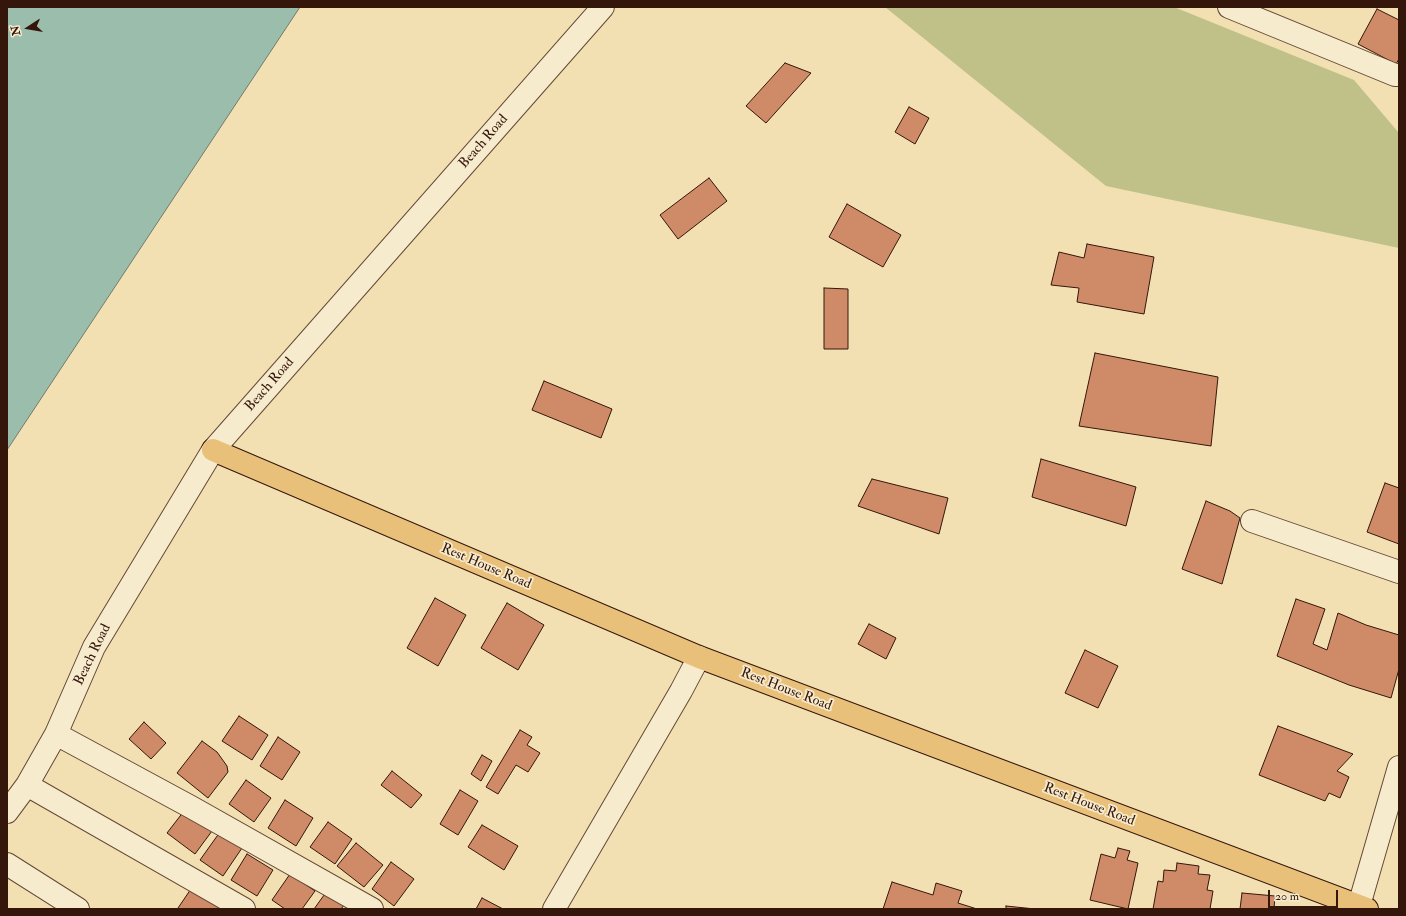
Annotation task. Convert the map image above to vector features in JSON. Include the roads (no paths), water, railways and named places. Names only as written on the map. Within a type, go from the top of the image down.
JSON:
[{"type":"main road","name":"Rest House Road","points":[[213,450],[699,658],[1361,908]]},
{"type":"street","name":"Beach Road","points":[[7,812],[27,784],[56,734],[94,647],[213,450],[603,7]]},
{"type":"street","points":[[1229,7],[1394,75],[1399,75]]},
{"type":"street","points":[[1252,521],[1399,572]]},
{"type":"street","points":[[554,909],[682,691],[699,658]]},
{"type":"street","points":[[56,734],[198,810],[372,909]]},
{"type":"street","points":[[1361,908],[1399,767]]},
{"type":"street","points":[[27,784],[244,909]]},
{"type":"street","points":[[7,864],[78,909]]}]
